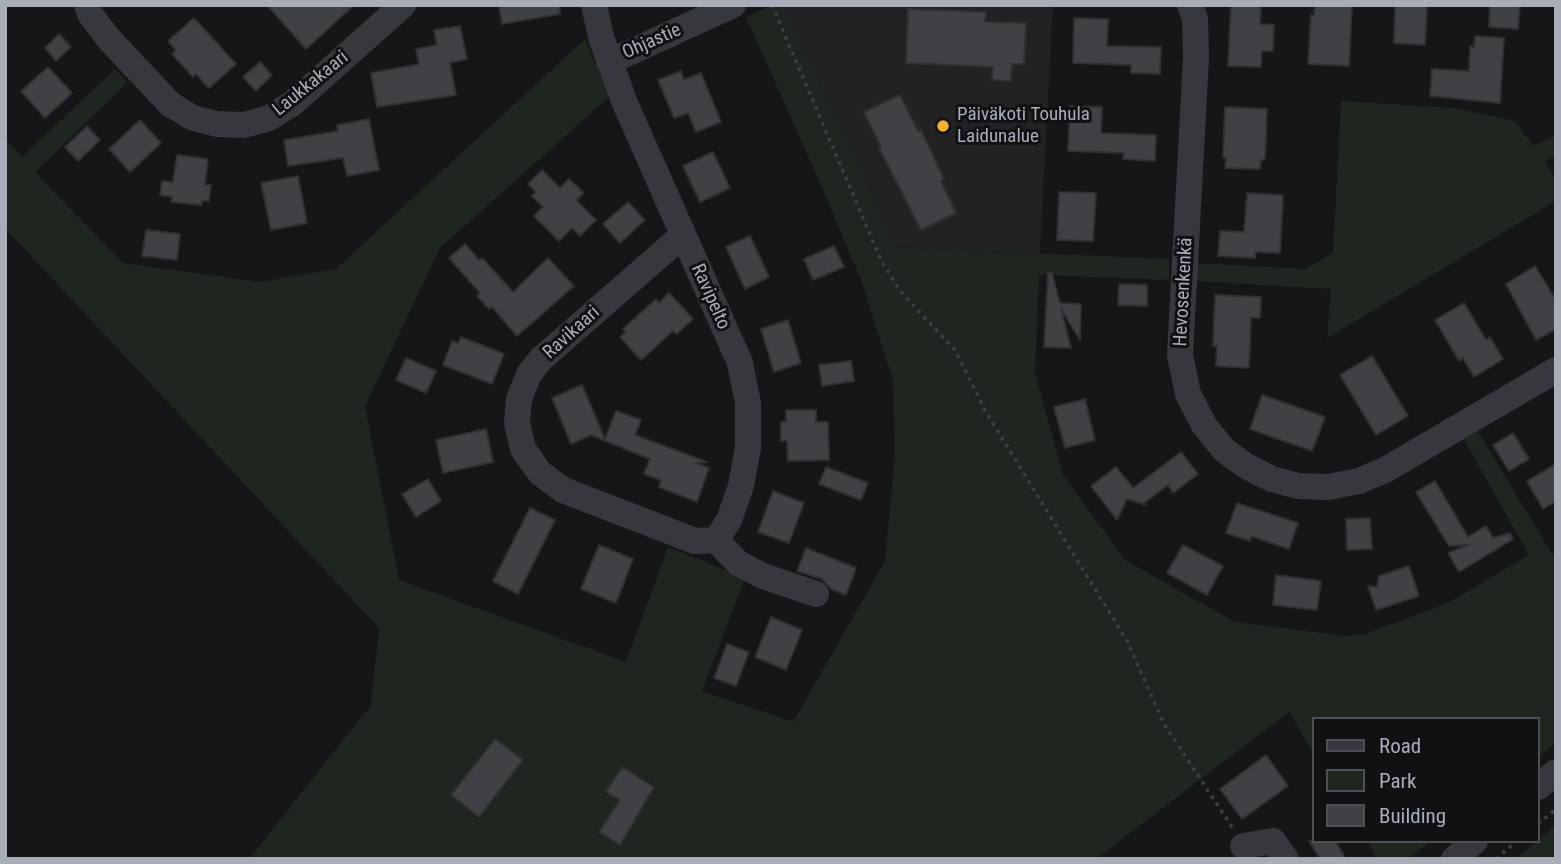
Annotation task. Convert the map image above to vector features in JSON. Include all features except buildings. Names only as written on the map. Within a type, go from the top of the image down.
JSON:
[{"type":"street","name":"Laukkakaari","points":[[87,5],[108,38],[170,104],[193,118],[217,124],[244,125],[269,118],[293,103],[403,5]]},
{"type":"street","name":"Ravipelto","points":[[594,5],[609,62],[740,363],[748,403],[748,448],[741,486],[729,520],[716,540]]},
{"type":"street","name":"Ohjastie","points":[[609,62],[733,5]]},
{"type":"street","name":"Hevosenkenkä","points":[[1190,5],[1195,19],[1196,58],[1180,355],[1188,394],[1204,425],[1224,450],[1264,475],[1298,486],[1328,487],[1359,481],[1385,470],[1556,370]]},
{"type":"street","name":"Ravikaari","points":[[683,235],[541,359],[529,374],[519,399],[517,423],[523,449],[540,473],[563,490],[695,541],[716,540]]},
{"type":"street","points":[[716,540],[738,563],[763,576],[816,594]]},
{"type":"street","points":[[1540,785],[1556,772]]},
{"type":"street","points":[[1244,846],[1273,841],[1286,859]]},
{"type":"street","points":[[1454,859],[1473,843]]},
{"type":"path","points":[[772,5],[881,260],[900,291],[954,350],[986,412],[1127,641],[1164,724],[1244,846]]},
{"type":"path","points":[[1540,822],[1556,809]]},
{"type":"path","points":[[1496,859],[1515,843]]},
{"type":"shaded area","name":"Päiväkoti Touhula Laidunalue","points":[[784,5],[1053,5],[1040,253],[895,247]]},
{"type":"green space","points":[[774,5],[784,5],[895,247],[1169,259],[1169,280],[1039,275],[1035,373],[1063,475],[1125,560],[1235,622],[1345,636],[1365,634],[1448,603],[1529,555],[1463,438],[1477,430],[1556,560],[1556,743],[1540,755],[1540,717],[1312,717],[1312,751],[1289,712],[1096,859],[249,859],[371,705],[379,628],[5,228],[5,139],[22,157],[115,69],[127,83],[35,172],[123,263],[261,282],[336,269],[585,39],[609,97],[440,248],[365,406],[399,580],[626,662],[668,547],[745,578],[702,691],[793,722],[885,561],[895,453],[893,381],[861,280],[746,17]]},
{"type":"green space","points":[[1341,101],[1454,108],[1515,121],[1533,146],[1556,135],[1556,155],[1545,161],[1556,181],[1556,201],[1327,338],[1331,289],[1195,281],[1196,263],[1304,269],[1333,253]]},
{"type":"green space","points":[[1556,825],[1556,859],[1514,859],[1535,843],[1540,843],[1540,839]]},
{"type":"green space","points":[[1368,843],[1428,843],[1408,859],[1377,859]]},
{"type":"place","name":"Päiväkoti Touhula Laidunalue","points":[[943,126]]}]
